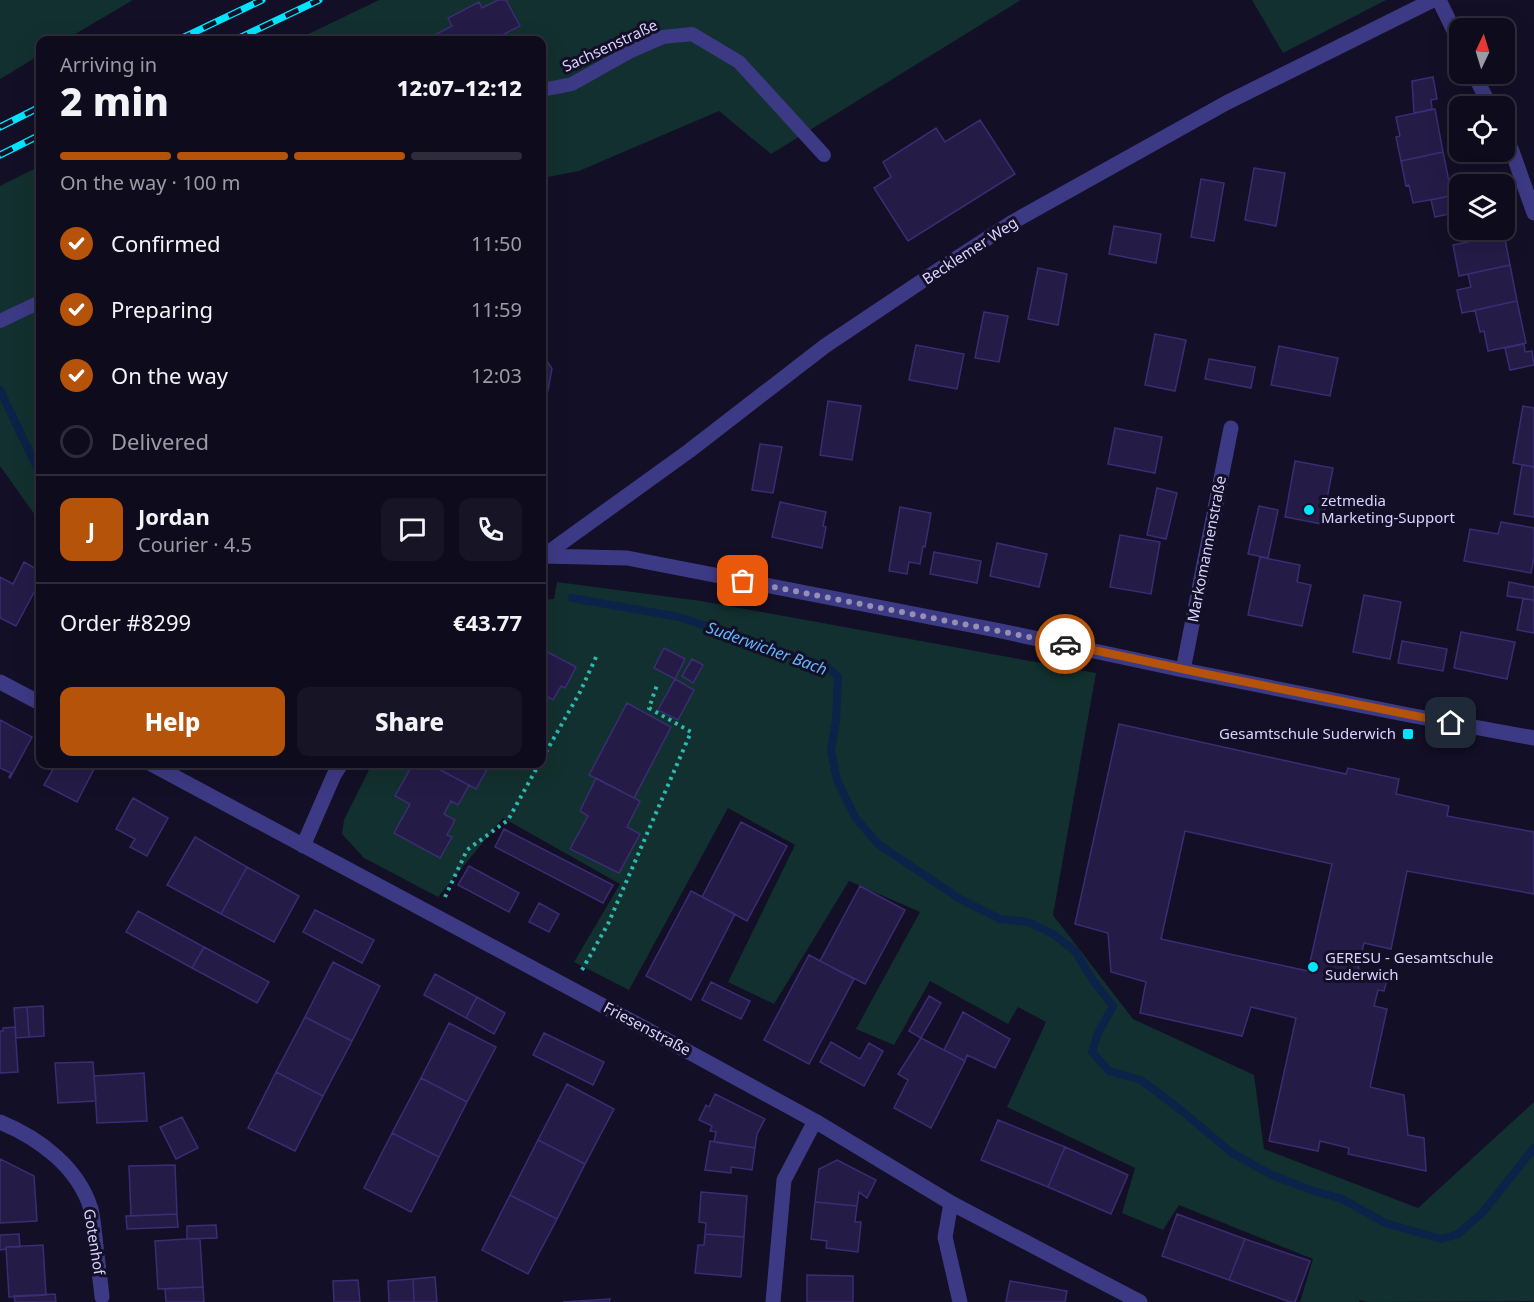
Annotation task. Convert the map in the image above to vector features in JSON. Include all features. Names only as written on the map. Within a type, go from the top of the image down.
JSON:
[{"type":"street","name":"Becklemer Weg","points":[[546,554],[689,451],[825,346],[1011,224],[1226,103],[1433,0]]},
{"type":"street","points":[[1439,0],[1449,20]]},
{"type":"street","points":[[1515,159],[1534,213]]},
{"type":"street","name":"Markomannenstraße","points":[[1183,670],[1231,428]]},
{"type":"street","points":[[546,557],[627,558],[1534,738]]},
{"type":"street","points":[[0,682],[36,701]]},
{"type":"street","name":"Friesenstraße","points":[[158,768],[815,1121],[951,1203],[1140,1302]]},
{"type":"street","points":[[303,846],[338,768]]},
{"type":"street","points":[[773,1302],[784,1180],[815,1121]]},
{"type":"street","name":"Gotenhof","points":[[0,1122],[20,1130],[63,1162],[83,1191],[92,1211],[102,1297]]},
{"type":"street","points":[[951,1203],[945,1237],[960,1302]]},
{"type":"lane","name":"Sachsenstraße","points":[[546,89],[572,84],[663,37],[692,34],[739,62],[824,154]]},
{"type":"lane","points":[[0,321],[36,304]]},
{"type":"path","points":[[546,752],[597,655]]},
{"type":"path","points":[[571,989],[608,924],[691,732],[649,708],[657,685]]},
{"type":"path","points":[[436,917],[467,850],[508,820],[537,768]]},
{"type":"green space","points":[[0,0],[133,0],[72,36],[36,36],[36,57],[0,79]]},
{"type":"green space","points":[[379,0],[1021,0],[771,154],[719,111],[579,171],[546,177],[546,36],[304,36]]},
{"type":"green space","points":[[1252,0],[1386,0],[1283,53]]},
{"type":"green space","points":[[36,168],[36,516],[0,466],[0,186]]},
{"type":"green space","points":[[557,582],[701,601],[1096,673],[1053,915],[1133,1019],[1254,1075],[1264,1149],[1418,1208],[1534,1102],[1534,1301],[1300,1302],[1313,1259],[1179,1205],[1163,1230],[1122,1213],[1135,1168],[1007,1107],[1046,1022],[1018,1007],[1008,1024],[930,981],[894,1045],[856,1029],[920,912],[849,881],[774,1004],[728,982],[795,845],[728,808],[629,990],[574,962],[620,884],[503,818],[438,897],[364,858],[342,834],[344,820],[370,768],[546,768],[546,600],[554,599]]},
{"type":"building","points":[[498,0],[506,0],[520,26],[500,36],[433,36],[452,26],[448,18],[479,2],[482,8]]},
{"type":"building","points":[[1433,77],[1437,99],[1431,100],[1432,109],[1414,113],[1412,81]]},
{"type":"building","points":[[1435,109],[1443,152],[1401,161],[1396,137],[1400,136],[1396,117]]},
{"type":"building","points":[[980,120],[1015,174],[908,241],[874,188],[891,177],[883,162],[936,128],[945,142]]},
{"type":"building","points":[[1443,152],[1449,181],[1449,197],[1413,203],[1409,185],[1406,186],[1401,161]]},
{"type":"building","points":[[1254,168],[1285,173],[1276,226],[1245,220]]},
{"type":"building","points":[[1201,179],[1224,183],[1214,241],[1191,237]]},
{"type":"building","points":[[1449,196],[1449,214],[1435,217],[1431,200]]},
{"type":"building","points":[[1114,226],[1161,234],[1156,263],[1109,254]]},
{"type":"building","points":[[1476,240],[1505,240],[1510,265],[1459,276],[1453,245]]},
{"type":"building","points":[[1510,265],[1517,301],[1462,313],[1457,290],[1471,287],[1468,274]]},
{"type":"building","points":[[1038,268],[1067,274],[1058,325],[1028,319]]},
{"type":"building","points":[[1517,301],[1526,343],[1488,351],[1484,331],[1480,332],[1475,310]]},
{"type":"building","points":[[984,312],[1008,316],[999,362],[975,358]]},
{"type":"building","points":[[1155,334],[1186,340],[1175,391],[1145,385]]},
{"type":"building","points":[[1524,344],[1525,352],[1532,351],[1534,365],[1510,370],[1505,348]]},
{"type":"building","points":[[916,345],[964,354],[957,389],[909,380]]},
{"type":"building","points":[[1279,346],[1338,358],[1330,396],[1271,385]]},
{"type":"building","points":[[546,359],[552,369],[546,400]]},
{"type":"building","points":[[1209,359],[1255,367],[1251,388],[1205,379]]},
{"type":"building","points":[[828,401],[861,406],[852,460],[820,455]]},
{"type":"building","points":[[1523,406],[1534,408],[1534,467],[1513,463]]},
{"type":"building","points":[[1115,428],[1162,437],[1155,473],[1108,464]]},
{"type":"building","points":[[760,444],[782,447],[773,493],[752,490]]},
{"type":"building","points":[[1295,461],[1333,468],[1322,524],[1285,517]]},
{"type":"building","points":[[1522,465],[1534,467],[1534,517],[1514,514]]},
{"type":"building","points":[[1157,488],[1177,493],[1166,539],[1147,535]]},
{"type":"building","points":[[780,502],[826,512],[822,548],[772,537]]},
{"type":"building","points":[[1259,506],[1278,510],[1268,558],[1248,554]]},
{"type":"building","points":[[900,507],[931,513],[920,564],[909,562],[907,574],[889,571]]},
{"type":"building","points":[[1501,522],[1534,528],[1534,558],[1531,573],[1464,561],[1470,529],[1498,534]]},
{"type":"building","points":[[1120,535],[1160,542],[1151,594],[1110,587]]},
{"type":"building","points":[[997,543],[1047,554],[1039,587],[990,576]]},
{"type":"building","points":[[934,552],[981,561],[977,583],[930,574]]},
{"type":"building","points":[[1260,557],[1300,565],[1297,582],[1311,585],[1302,626],[1248,615]]},
{"type":"building","points":[[24,562],[36,569],[36,588],[16,626],[0,618],[0,577],[13,584]]},
{"type":"building","points":[[1509,582],[1534,587],[1534,600],[1507,596]]},
{"type":"building","points":[[1364,595],[1401,602],[1390,659],[1353,652]]},
{"type":"building","points":[[1523,599],[1534,600],[1534,633],[1517,630]]},
{"type":"building","points":[[1461,632],[1515,642],[1507,679],[1454,668]]},
{"type":"building","points":[[1402,641],[1447,649],[1443,671],[1398,663]]},
{"type":"building","points":[[664,648],[685,659],[675,679],[654,668]]},
{"type":"building","points":[[546,651],[576,667],[565,688],[561,686],[553,700],[546,696]]},
{"type":"building","points":[[692,659],[703,665],[693,683],[682,676]]},
{"type":"building","points":[[675,679],[694,690],[678,720],[658,710]]},
{"type":"building","points":[[627,703],[671,727],[634,798],[589,775]]},
{"type":"building","points":[[0,720],[32,737],[10,778],[11,773],[0,768]]},
{"type":"building","points":[[1119,724],[1346,774],[1348,768],[1399,779],[1396,794],[1449,806],[1447,816],[1534,832],[1534,894],[1407,871],[1391,949],[1364,943],[1358,969],[1388,976],[1384,991],[1378,990],[1374,1006],[1387,1009],[1370,1087],[1404,1095],[1408,1135],[1424,1138],[1426,1171],[1348,1154],[1349,1148],[1320,1141],[1318,1151],[1269,1141],[1296,1018],[1251,1007],[1242,1036],[1140,1013],[1146,982],[1111,972],[1108,933],[1075,924]],"holes":[[[1185,831],[1332,864],[1308,971],[1161,939]]]},
{"type":"building","points":[[54,768],[94,769],[77,802],[44,785]]},
{"type":"building","points":[[411,768],[437,768],[469,785],[458,805],[451,801],[444,814],[455,820],[447,835],[452,837],[440,858],[394,833],[410,804],[395,796]]},
{"type":"building","points":[[437,768],[485,768],[487,769],[476,789]]},
{"type":"building","points":[[596,778],[640,801],[627,827],[640,834],[619,873],[570,849],[588,816],[580,811]]},
{"type":"building","points":[[133,798],[168,818],[147,856],[130,847],[135,839],[116,829]]},
{"type":"building","points":[[741,822],[787,846],[747,921],[702,897]]},
{"type":"building","points":[[504,829],[613,885],[603,903],[495,847]]},
{"type":"building","points":[[195,837],[247,867],[221,914],[167,885]]},
{"type":"building","points":[[469,866],[519,893],[509,912],[458,885]]},
{"type":"building","points":[[247,867],[299,896],[274,942],[221,914]]},
{"type":"building","points":[[860,886],[905,910],[865,984],[820,961]]},
{"type":"building","points":[[691,891],[735,914],[691,1000],[646,976]]},
{"type":"building","points":[[539,903],[559,914],[549,932],[529,922]]},
{"type":"building","points":[[315,910],[374,940],[362,963],[303,932]]},
{"type":"building","points":[[138,911],[204,947],[192,968],[126,932]]},
{"type":"building","points":[[204,947],[269,982],[257,1003],[192,968]]},
{"type":"building","points":[[809,955],[854,979],[809,1064],[764,1040]]},
{"type":"building","points":[[333,962],[380,986],[352,1041],[305,1017]]},
{"type":"building","points":[[435,974],[477,997],[466,1018],[424,995]]},
{"type":"building","points":[[711,982],[750,1001],[741,1019],[702,1000]]},
{"type":"building","points":[[929,996],[941,1003],[921,1038],[909,1031]]},
{"type":"building","points":[[477,997],[505,1013],[494,1034],[466,1018]]},
{"type":"building","points":[[43,1006],[44,1036],[29,1037],[27,1007]]},
{"type":"building","points":[[27,1007],[29,1037],[16,1038],[14,1008]]},
{"type":"building","points":[[963,1012],[1010,1039],[995,1068],[967,1055],[965,1061],[944,1050]]},
{"type":"building","points":[[305,1017],[352,1041],[323,1096],[276,1072]]},
{"type":"building","points":[[449,1023],[496,1047],[467,1102],[421,1078]]},
{"type":"building","points":[[15,1027],[18,1072],[0,1073],[0,1031],[3,1031],[3,1028]]},
{"type":"building","points":[[544,1033],[604,1062],[593,1085],[533,1055]]},
{"type":"building","points":[[921,1038],[965,1061],[931,1128],[894,1108],[908,1080],[898,1074]]},
{"type":"building","points":[[831,1042],[860,1059],[869,1043],[883,1051],[864,1086],[820,1062]]},
{"type":"building","points":[[93,1062],[96,1101],[58,1103],[55,1063]]},
{"type":"building","points":[[276,1072],[323,1096],[295,1151],[248,1128]]},
{"type":"building","points":[[144,1073],[147,1121],[97,1123],[94,1076]]},
{"type":"building","points":[[421,1078],[467,1102],[439,1157],[392,1133]]},
{"type":"building","points":[[567,1084],[614,1109],[585,1164],[538,1140]]},
{"type":"building","points":[[715,1094],[765,1119],[757,1134],[755,1148],[714,1142],[716,1132],[710,1131],[712,1126],[699,1120],[706,1105],[709,1107]]},
{"type":"building","points":[[182,1117],[198,1148],[176,1159],[160,1127]]},
{"type":"building","points":[[998,1120],[1065,1147],[1048,1187],[981,1160]]},
{"type":"building","points":[[392,1133],[439,1157],[411,1212],[364,1188]]},
{"type":"building","points":[[538,1140],[585,1164],[557,1219],[510,1195]]},
{"type":"building","points":[[710,1141],[755,1148],[752,1170],[731,1167],[731,1173],[705,1170]]},
{"type":"building","points":[[1065,1147],[1128,1175],[1111,1214],[1048,1187]]},
{"type":"building","points":[[0,1159],[34,1176],[37,1221],[0,1223]]},
{"type":"building","points":[[837,1160],[876,1180],[867,1198],[859,1192],[857,1206],[815,1202],[819,1169]]},
{"type":"building","points":[[175,1165],[177,1214],[131,1216],[129,1166]]},
{"type":"building","points":[[701,1192],[747,1196],[744,1237],[705,1234],[706,1223],[699,1222]]},
{"type":"building","points":[[510,1195],[557,1219],[528,1274],[482,1250]]},
{"type":"building","points":[[815,1202],[857,1206],[855,1222],[861,1222],[858,1252],[826,1248],[827,1241],[811,1239]]},
{"type":"building","points":[[177,1214],[178,1227],[127,1229],[126,1216]]},
{"type":"building","points":[[1177,1214],[1245,1239],[1229,1280],[1162,1256]]},
{"type":"building","points":[[216,1225],[217,1238],[187,1239],[187,1226]]},
{"type":"building","points":[[19,1234],[20,1247],[6,1247],[0,1250],[0,1235]]},
{"type":"building","points":[[705,1234],[744,1237],[741,1277],[695,1273],[698,1245],[704,1245]]},
{"type":"building","points":[[200,1239],[203,1287],[158,1289],[155,1241]]},
{"type":"building","points":[[1245,1239],[1310,1261],[1295,1302],[1229,1280]]},
{"type":"building","points":[[43,1245],[46,1295],[9,1297],[6,1247]]},
{"type":"building","points":[[807,1275],[853,1276],[853,1302],[807,1302]]},
{"type":"building","points":[[435,1277],[437,1302],[414,1302],[413,1279]]},
{"type":"building","points":[[413,1279],[414,1302],[389,1302],[388,1281]]},
{"type":"building","points":[[358,1280],[360,1302],[334,1302],[333,1281]]},
{"type":"building","points":[[1010,1281],[1067,1291],[1065,1302],[1006,1302]]},
{"type":"building","points":[[203,1287],[204,1302],[166,1302],[165,1289]]},
{"type":"building","points":[[55,1294],[56,1302],[15,1302],[14,1296]]},
{"type":"building","points":[[610,1299],[609,1302],[563,1302]]},
{"type":"waterway","name":"Suderwicher Bach","points":[[0,390],[36,466]]},
{"type":"waterway","name":"Suderwicher Bach","points":[[572,598],[679,617],[827,667],[838,677],[836,720],[831,751],[837,780],[855,817],[878,844],[960,899],[1000,919],[1028,922],[1053,934],[1075,951],[1094,982],[1113,1006],[1098,1033],[1092,1052],[1109,1071],[1141,1080],[1232,1153],[1272,1175],[1342,1199],[1385,1223],[1441,1239],[1458,1234],[1483,1212],[1534,1148]]},
{"type":"railway","points":[[186,36],[262,0]]},
{"type":"railway","points":[[243,36],[319,0]]},
{"type":"railway","points":[[0,127],[36,109]]},
{"type":"railway","points":[[0,155],[36,137]]},
{"type":"way so far","points":[[743,581],[1065,644]]},
{"type":"place","name":"zetmedia Marketing-Support","points":[[1309,510]]},
{"type":"place","name":"Gesamtschule Suderwich","points":[[1408,734]]},
{"type":"place","name":"GERESU - Gesamtschule Suderwich","points":[[1313,967]]},
{"type":"route","points":[[1065,644],[1451,723]]}]
